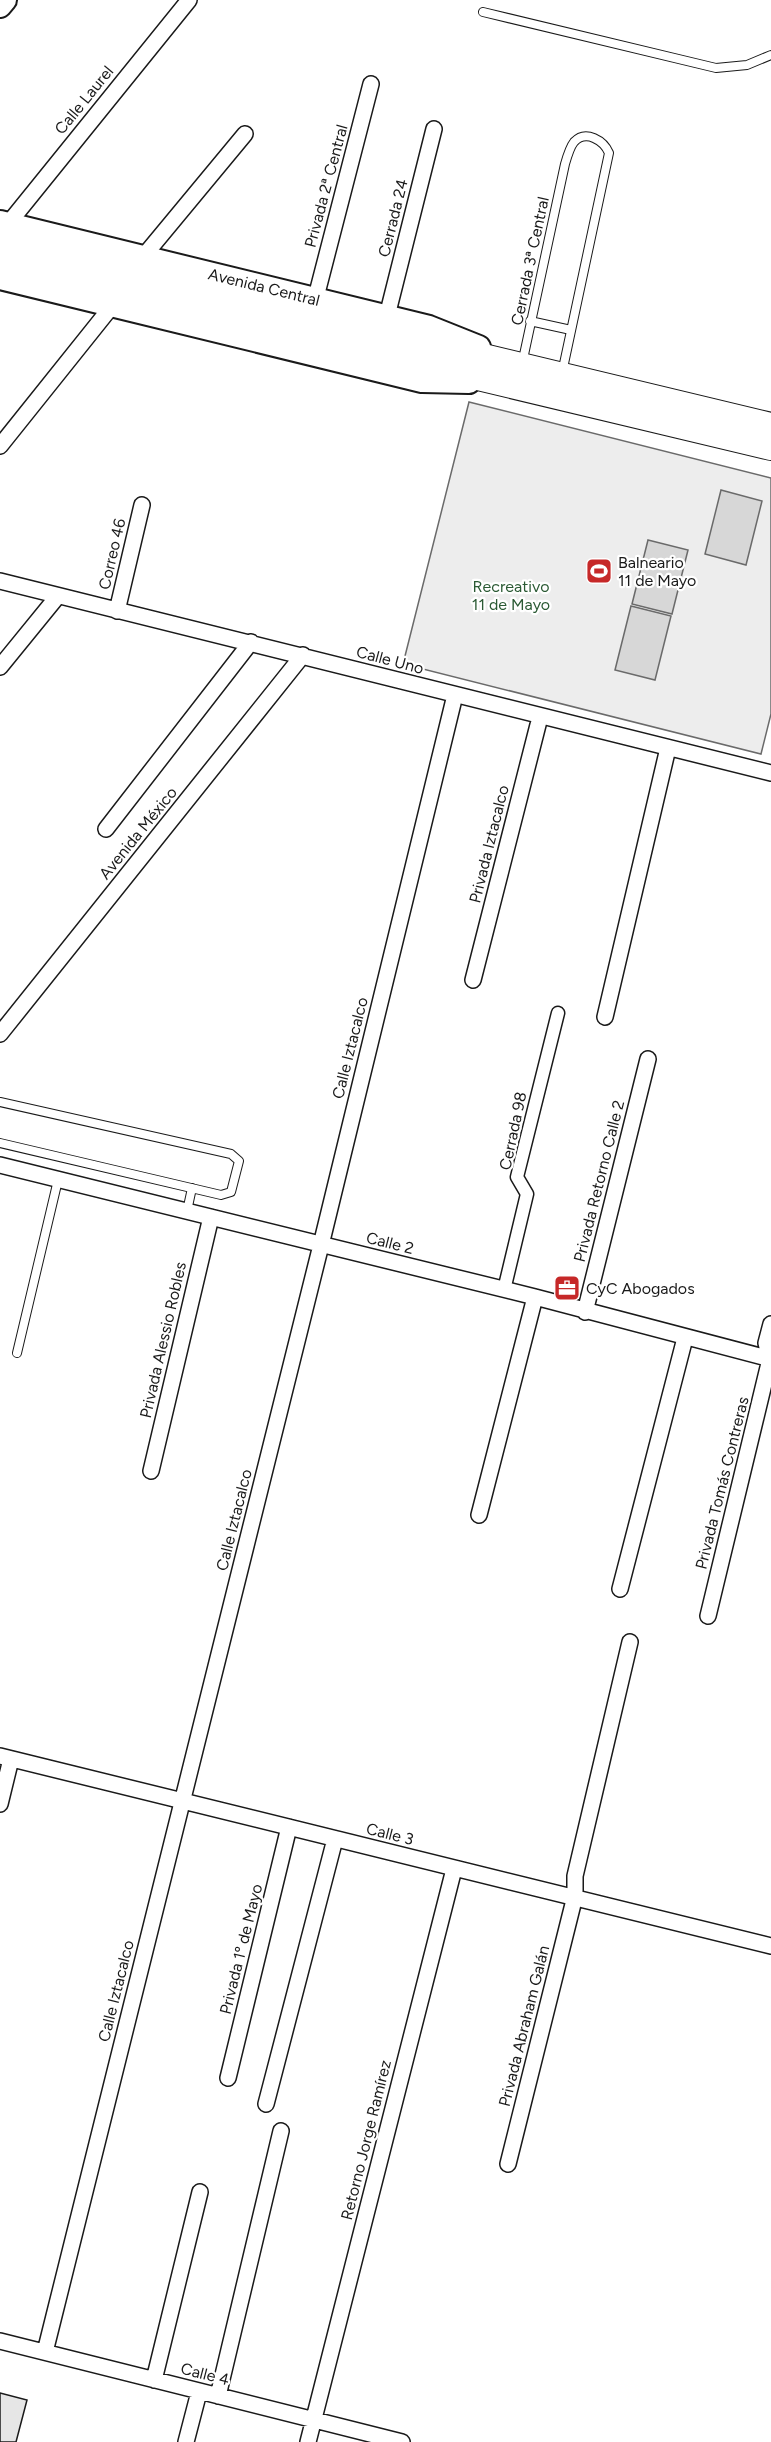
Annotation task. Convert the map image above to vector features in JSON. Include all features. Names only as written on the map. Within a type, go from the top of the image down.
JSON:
[{"type":"main road","points":[[0,6],[5,0]]},
{"type":"main road","name":"Avenida Central","points":[[2,229],[143,257],[316,297],[429,327],[515,374]]},
{"type":"main road","name":"Avenida Central","points":[[2,229],[771,447]]},
{"type":"main road","name":"Avenida Central","points":[[0,263],[515,374]]},
{"type":"main road","name":"Avenida Central","points":[[0,278],[422,381],[515,374],[562,375],[771,426]]},
{"type":"street","name":"Calle Laurel","points":[[2,229],[189,0]]},
{"type":"street","name":"Privada 2ª Central","points":[[316,297],[371,84]]},
{"type":"street","name":"Cerrada 24","points":[[387,316],[434,129]]},
{"type":"street","points":[[143,257],[245,134]]},
{"type":"street","points":[[0,446],[112,306]]},
{"type":"street","name":"Correo 46","points":[[117,611],[142,505]]},
{"type":"street","name":"Calle Uno","points":[[0,581],[771,773]]},
{"type":"street","points":[[0,667],[57,597]]},
{"type":"street","points":[[106,829],[251,642]]},
{"type":"street","name":"Avenida México","points":[[0,1034],[303,655]]},
{"type":"street","name":"Calle Iztacalco","points":[[45,2352],[321,1245],[455,696]]},
{"type":"street","name":"Privada Iztacalco","points":[[472,980],[540,717]]},
{"type":"street","points":[[605,1017],[668,748]]},
{"type":"street","name":"Cerrada 98","points":[[504,1290],[527,1194],[517,1177],[558,1013]]},
{"type":"street","name":"Privada Retorno Calle 2","points":[[585,1312],[648,1059]]},
{"type":"street","name":"Calle 2","points":[[0,1165],[535,1297],[585,1312],[771,1359]]},
{"type":"street","name":"Privada Alessio Robles","points":[[151,1471],[211,1217]]},
{"type":"street","points":[[480,1515],[535,1297]]},
{"type":"street","name":"Privada Tomás Contreras","points":[[708,1616],[771,1359],[766,1343],[771,1324]]},
{"type":"street","points":[[620,1589],[685,1338]]},
{"type":"street","name":"Privada Abraham Galán","points":[[508,2164],[575,1896],[575,1876],[630,1642]]},
{"type":"street","points":[[0,1804],[6,1757]]},
{"type":"street","name":"Calle 3","points":[[6,1757],[182,1803],[575,1896],[771,1946]]},
{"type":"street","name":"Privada 1º de Mayo","points":[[228,2078],[290,1827]]},
{"type":"street","points":[[266,2104],[335,1839]]},
{"type":"street","name":"Retorno Jorge Ramírez","points":[[308,2442],[454,1869]]},
{"type":"street","points":[[218,2396],[281,2131]]},
{"type":"street","points":[[154,2380],[200,2192]]},
{"type":"street","name":"Calle 4","points":[[0,2341],[402,2442]]},
{"type":"street","points":[[186,2442],[199,2391]]},
{"type":"lane","points":[[483,12],[716,68],[747,65],[771,55]]},
{"type":"lane","name":"Cerrada 3ª Central","points":[[515,374],[530,321],[565,164],[574,142],[593,136],[606,145],[609,153],[571,330]]},
{"type":"lane","points":[[530,321],[571,330],[562,375]]},
{"type":"lane","points":[[0,1102],[231,1154],[239,1161],[234,1187],[226,1195],[0,1143]]},
{"type":"lane","points":[[17,1353],[58,1180]]},
{"type":"lane","points":[[187,1211],[192,1188]]},
{"type":"shaded area","name":"Balneario 11 de Mayo","points":[[469,402],[771,478],[771,714],[761,754],[403,664]]},
{"type":"shaded area","points":[[721,490],[762,501],[746,565],[705,554]]},
{"type":"shaded area","points":[[648,540],[688,550],[672,614],[632,604]]},
{"type":"shaded area","points":[[631,606],[671,616],[655,680],[615,670]]},
{"type":"building","points":[[0,2393],[27,2400],[16,2442],[0,2442]]},
{"type":"place","name":"Balneario 11 de Mayo","points":[[599,571]]},
{"type":"place","name":"CyC Abogados","points":[[567,1288]]},
{"type":"park label","name":"Recreativo 11 de Mayo","points":[[511,595]]}]
